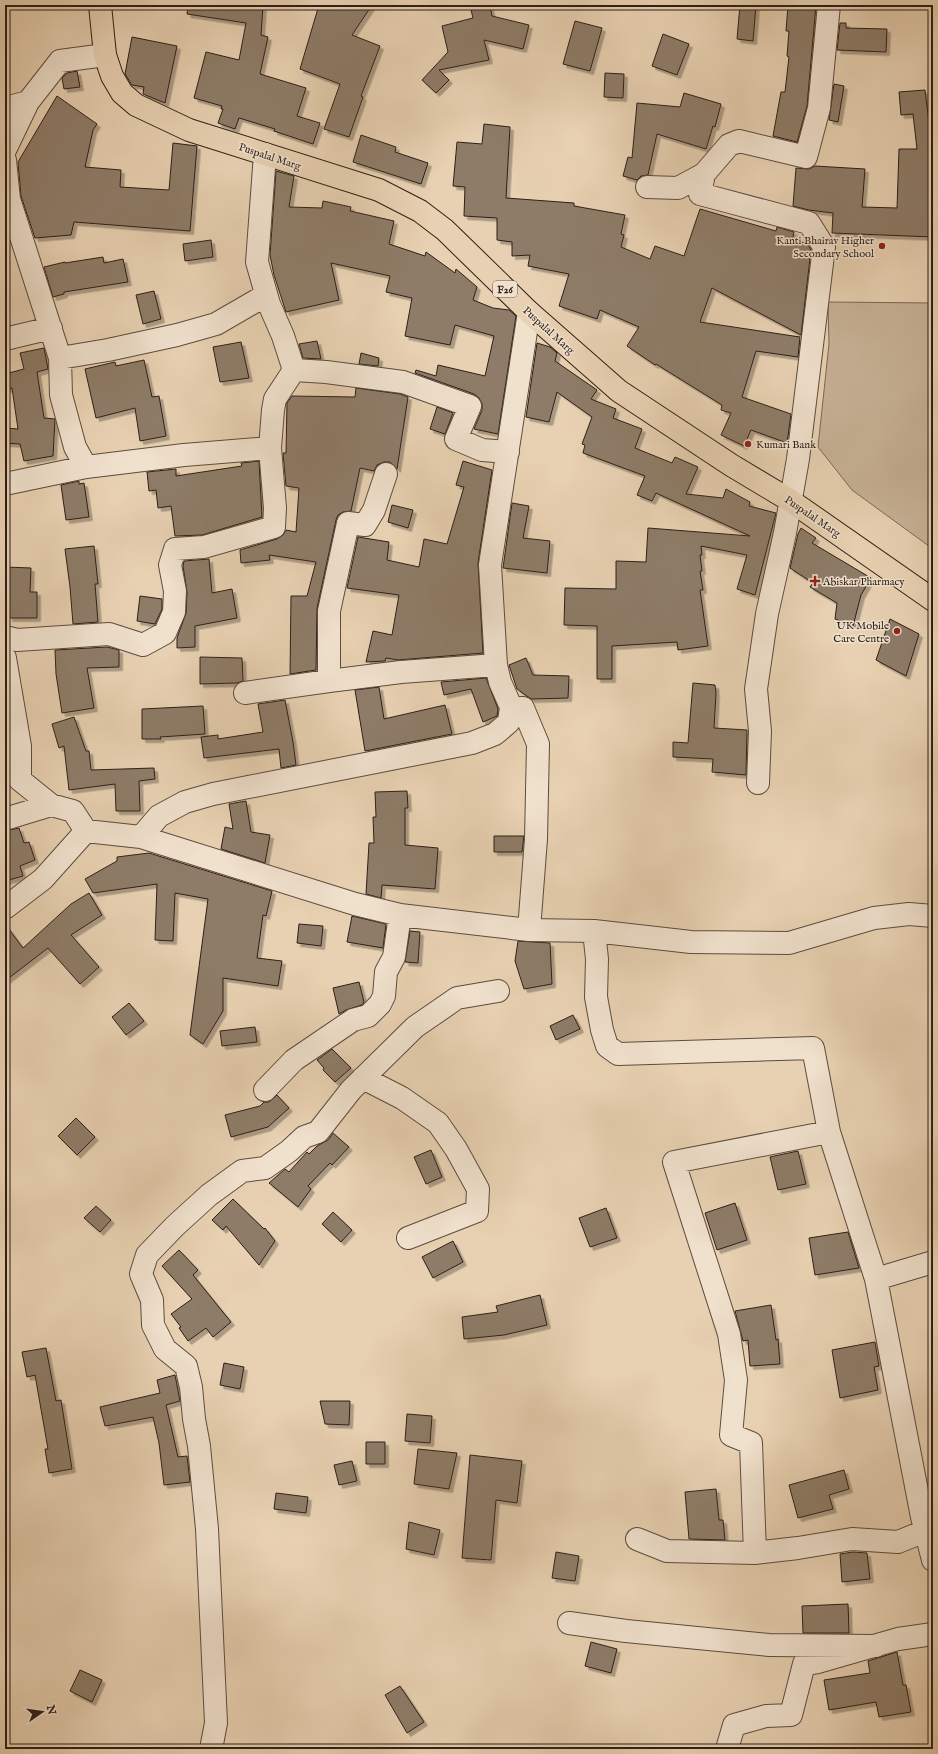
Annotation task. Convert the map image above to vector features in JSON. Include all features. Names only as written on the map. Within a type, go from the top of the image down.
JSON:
[{"type":"main road","name":"Puspalal Marg","points":[[100,5],[105,55],[112,76],[122,93],[136,105],[189,130],[379,190],[420,211],[445,230],[529,312],[619,391],[731,465],[791,501],[933,600]]},
{"type":"street","points":[[647,187],[678,188],[704,174],[729,145],[739,141],[806,157],[819,108],[829,5]]},
{"type":"street","points":[[5,150],[28,102],[60,61],[105,55]]},
{"type":"street","points":[[5,108],[28,102]]},
{"type":"street","points":[[265,154],[257,262],[269,304],[283,336],[294,370]]},
{"type":"street","points":[[5,160],[9,198],[60,358],[61,395],[75,447],[86,467]]},
{"type":"street","points":[[704,174],[700,194],[809,223],[824,247],[798,459],[791,501],[766,614],[756,689],[760,731],[758,783]]},
{"type":"street","points":[[60,358],[131,345],[216,324],[261,298]]},
{"type":"street","points":[[141,837],[159,816],[185,802],[213,794],[472,743],[495,734],[509,722],[512,707],[500,682],[496,665],[490,565],[529,312]]},
{"type":"street","points":[[5,339],[51,328]]},
{"type":"street","points":[[5,637],[17,640],[109,634],[143,645],[165,633],[174,612],[176,591],[170,565],[175,549],[204,547],[274,527],[275,508],[270,448],[275,399],[294,370]]},
{"type":"street","points":[[294,370],[326,372],[403,382],[470,406],[456,439],[482,450],[508,452]]},
{"type":"street","points":[[5,484],[86,467],[184,455],[270,448]]},
{"type":"street","points":[[329,681],[329,611],[348,523],[365,525],[374,510],[386,474]]},
{"type":"street","points":[[5,658],[20,746],[20,780],[51,805],[73,811],[86,831]]},
{"type":"street","points":[[245,693],[401,672],[496,665]]},
{"type":"street","points":[[512,707],[523,708],[538,744],[536,839],[529,930]]},
{"type":"street","points":[[5,819],[51,805]]},
{"type":"street","points":[[86,831],[141,837],[355,904],[400,915],[529,930],[594,931],[692,942],[789,943],[874,918],[909,914],[933,916]]},
{"type":"street","points":[[5,908],[43,878],[86,831]]},
{"type":"street","points":[[265,1090],[294,1060],[353,1020],[368,1016],[380,1004],[384,996],[386,972],[394,957],[400,915]]},
{"type":"street","points":[[594,931],[597,959],[596,997],[602,1030],[607,1046],[618,1054],[813,1048],[829,1132],[876,1279],[933,1560]]},
{"type":"street","points":[[211,1749],[216,1723],[207,1529],[191,1387],[186,1366],[165,1349],[153,1325],[152,1300],[141,1274],[147,1254],[189,1213],[242,1171],[265,1168],[289,1151],[304,1137],[318,1132],[351,1090],[415,1027],[457,998],[498,991]]},
{"type":"street","points":[[363,1078],[402,1098],[438,1123],[456,1149],[478,1189],[477,1211],[408,1238]]},
{"type":"street","points":[[754,1553],[752,1443],[731,1435],[736,1380],[729,1334],[674,1162],[829,1132]]},
{"type":"street","points":[[876,1279],[933,1262]]},
{"type":"street","points":[[636,1540],[667,1551],[754,1553],[798,1548],[852,1539],[898,1542],[926,1531]]},
{"type":"street","points":[[569,1623],[626,1631],[769,1645],[876,1646]]},
{"type":"street","points":[[727,1749],[734,1725],[766,1716],[791,1714],[804,1664],[818,1662],[898,1639],[933,1634]]},
{"type":"shaded area","points":[[828,302],[933,303],[933,549],[852,490],[818,447],[829,344]]},
{"type":"building","points":[[188,5],[263,5],[261,35],[268,37],[260,74],[306,88],[297,116],[320,123],[313,144],[274,131],[275,129],[239,118],[235,129],[218,123],[223,109],[221,109],[222,106],[194,98],[206,52],[239,60],[246,23],[187,14]]},
{"type":"building","points":[[319,5],[372,5],[352,35],[380,46],[361,96],[363,97],[349,137],[324,129],[340,84],[300,69]]},
{"type":"building","points":[[740,5],[756,5],[753,41],[737,39]]},
{"type":"building","points":[[788,5],[816,5],[807,106],[797,142],[773,136],[781,92],[785,92],[789,57],[787,56],[789,31],[786,31]]},
{"type":"building","points":[[490,6],[492,16],[529,25],[523,49],[484,40],[489,60],[439,70],[449,80],[436,93],[422,80],[448,52],[442,26],[473,18],[471,10]]},
{"type":"building","points":[[575,21],[602,28],[590,71],[563,64]]},
{"type":"building","points":[[840,23],[846,23],[846,28],[887,29],[886,52],[837,50]]},
{"type":"building","points":[[663,34],[689,44],[677,75],[652,66]]},
{"type":"building","points":[[132,37],[177,46],[165,103],[143,94],[144,87],[132,85],[125,74]]},
{"type":"building","points":[[77,71],[80,87],[64,89],[62,78],[67,73]]},
{"type":"building","points":[[605,73],[624,74],[623,98],[604,97]]},
{"type":"building","points":[[834,84],[844,86],[838,122],[829,120]]},
{"type":"building","points":[[925,90],[933,154],[933,237],[832,233],[833,213],[793,206],[796,168],[809,169],[815,166],[865,169],[862,207],[897,208],[899,149],[917,149],[913,114],[901,115],[899,92]]},
{"type":"building","points":[[684,93],[721,104],[715,127],[713,126],[706,149],[657,134],[648,175],[641,176],[637,180],[623,176],[628,157],[632,158],[637,103],[680,107]]},
{"type":"building","points":[[57,96],[97,124],[93,130],[85,167],[121,170],[120,187],[169,190],[173,143],[197,146],[190,231],[74,222],[71,235],[35,238],[21,196],[18,162]]},
{"type":"building","points":[[484,124],[510,127],[506,198],[574,203],[574,206],[625,215],[621,234],[624,235],[621,247],[650,259],[655,246],[684,256],[700,209],[776,231],[777,227],[794,232],[792,241],[807,243],[811,250],[801,335],[712,288],[700,322],[800,337],[798,357],[756,351],[742,397],[791,414],[787,443],[751,430],[744,446],[721,435],[731,413],[721,410],[722,405],[656,364],[655,365],[627,346],[639,327],[600,310],[597,319],[559,306],[569,274],[528,266],[530,255],[512,256],[512,242],[497,240],[497,218],[464,216],[465,187],[453,186],[457,142],[482,144]]},
{"type":"building","points":[[361,135],[396,147],[395,152],[428,163],[421,184],[353,162]]},
{"type":"building","points":[[276,171],[294,176],[289,207],[322,208],[323,201],[351,207],[350,211],[394,221],[389,244],[425,256],[426,252],[455,273],[456,269],[477,287],[473,300],[493,308],[509,310],[516,316],[498,434],[474,429],[482,410],[482,404],[479,398],[474,394],[415,373],[416,370],[436,376],[438,365],[485,376],[494,336],[455,325],[450,345],[405,336],[412,298],[386,292],[390,276],[331,263],[339,300],[286,312],[274,275],[270,255]]},
{"type":"building","points":[[211,240],[213,257],[185,261],[183,244]]},
{"type":"building","points":[[103,257],[104,263],[123,259],[128,282],[64,292],[64,294],[53,297],[44,267],[65,262]]},
{"type":"building","points":[[154,291],[161,319],[143,324],[136,295]]},
{"type":"building","points":[[317,341],[321,359],[303,358],[299,344]]},
{"type":"building","points":[[241,342],[249,378],[220,382],[213,347]]},
{"type":"building","points":[[537,343],[550,347],[557,353],[555,361],[597,390],[591,399],[616,409],[613,418],[642,429],[635,448],[672,463],[675,457],[698,467],[686,494],[723,498],[726,489],[750,502],[749,506],[776,513],[755,595],[737,589],[747,555],[701,546],[702,555],[700,555],[702,571],[700,571],[703,590],[700,590],[708,646],[678,650],[677,642],[612,646],[612,679],[597,679],[597,626],[564,625],[565,588],[616,589],[616,561],[646,562],[648,528],[750,536],[656,493],[652,501],[637,495],[645,476],[583,453],[585,445],[582,444],[592,417],[557,392],[549,422],[526,417]]},
{"type":"building","points":[[44,348],[48,369],[37,372],[44,418],[55,419],[53,456],[24,461],[20,444],[5,443],[5,428],[18,429],[12,388],[5,389],[5,374],[24,369],[20,353]]},
{"type":"building","points":[[361,353],[379,358],[378,366],[359,364]]},
{"type":"building","points":[[144,360],[152,397],[159,396],[166,436],[140,441],[135,408],[96,418],[85,369],[115,362],[116,366]]},
{"type":"building","points":[[356,388],[400,394],[408,397],[397,469],[390,462],[384,462],[377,465],[374,471],[360,468],[351,511],[343,512],[338,515],[336,520],[317,608],[316,670],[290,674],[291,596],[307,596],[316,562],[269,555],[270,560],[241,563],[240,550],[277,539],[283,535],[286,530],[296,532],[299,488],[286,486],[283,453],[286,453],[287,403],[292,396],[355,397]]},
{"type":"building","points":[[437,407],[453,413],[445,434],[430,429]]},
{"type":"building","points":[[259,461],[262,517],[202,535],[175,536],[171,506],[158,508],[156,490],[149,491],[147,472],[176,469],[176,476],[242,466],[241,463]]},
{"type":"building","points":[[463,461],[492,470],[478,563],[483,653],[398,660],[386,658],[385,661],[366,662],[373,631],[392,635],[399,595],[347,588],[358,537],[389,542],[387,560],[419,567],[424,539],[447,544],[464,487],[456,485]]},
{"type":"building","points":[[79,481],[79,484],[84,483],[89,517],[66,520],[61,485]]},
{"type":"building","points":[[512,503],[529,506],[523,538],[550,541],[547,573],[503,568]]},
{"type":"building","points":[[392,505],[413,510],[408,528],[388,522]]},
{"type":"building","points":[[801,528],[816,538],[812,543],[871,578],[861,595],[853,626],[835,619],[837,603],[810,587],[813,583],[790,568],[798,534]]},
{"type":"building","points":[[94,546],[98,584],[95,584],[98,622],[73,624],[65,549]]},
{"type":"building","points":[[209,559],[212,593],[232,589],[237,618],[195,626],[195,647],[177,648],[177,638],[186,613],[187,592],[183,566],[184,561]]},
{"type":"building","points":[[5,567],[31,568],[30,592],[37,592],[37,618],[9,618],[9,588],[5,588]]},
{"type":"building","points":[[140,596],[162,599],[162,609],[155,624],[137,621]]},
{"type":"building","points":[[890,619],[919,634],[906,676],[876,660]]},
{"type":"building","points":[[107,647],[119,650],[119,667],[87,668],[94,708],[62,713],[56,674],[55,650]]},
{"type":"building","points":[[200,657],[242,658],[243,681],[237,683],[200,684]]},
{"type":"building","points":[[526,658],[533,675],[569,676],[568,698],[531,699],[517,689],[509,665]]},
{"type":"building","points":[[486,678],[498,709],[497,716],[483,722],[471,689],[444,695],[441,682]]},
{"type":"building","points":[[693,683],[715,685],[714,728],[747,730],[746,775],[712,772],[713,759],[673,757],[673,742],[688,743]]},
{"type":"building","points":[[379,687],[384,719],[445,705],[452,734],[365,751],[355,690]]},
{"type":"building","points":[[285,700],[296,765],[281,768],[279,749],[204,758],[201,737],[218,735],[218,739],[263,732],[258,704]]},
{"type":"building","points":[[203,706],[205,734],[160,737],[161,739],[142,739],[142,709]]},
{"type":"building","points":[[74,717],[86,751],[89,751],[91,770],[154,768],[155,779],[139,781],[140,811],[116,811],[115,784],[69,790],[64,746],[59,748],[52,724]]},
{"type":"building","points":[[407,791],[408,808],[405,808],[405,845],[438,848],[435,889],[382,885],[381,898],[366,894],[369,843],[374,843],[373,817],[376,817],[375,792]]},
{"type":"building","points":[[246,801],[251,832],[270,835],[265,863],[221,849],[225,827],[233,829],[229,804]]},
{"type":"building","points":[[19,828],[24,843],[29,842],[35,860],[20,866],[23,876],[5,881],[5,831]]},
{"type":"building","points":[[494,836],[524,836],[522,852],[494,852]]},
{"type":"building","points":[[149,853],[272,891],[266,916],[263,915],[257,958],[282,961],[278,986],[223,978],[223,1011],[203,1044],[190,1035],[208,899],[175,893],[173,941],[155,940],[157,884],[93,893],[85,879],[117,861],[117,857]]},
{"type":"building","points":[[89,893],[102,915],[71,935],[99,967],[80,984],[48,948],[5,981],[5,924],[23,948],[71,904]]},
{"type":"building","points":[[352,916],[386,924],[383,948],[347,942]]},
{"type":"building","points":[[299,924],[323,926],[321,946],[297,943]]},
{"type":"building","points":[[410,931],[420,932],[418,963],[405,962]]},
{"type":"building","points":[[518,941],[550,943],[552,984],[524,989],[515,961]]},
{"type":"building","points":[[359,982],[364,1002],[362,1005],[339,1014],[333,988]]},
{"type":"building","points":[[129,1003],[144,1021],[126,1035],[112,1017]]},
{"type":"building","points":[[573,1015],[580,1029],[556,1040],[550,1026]]},
{"type":"building","points":[[255,1027],[257,1042],[222,1046],[220,1031]]},
{"type":"building","points":[[332,1049],[351,1068],[335,1082],[323,1070],[324,1068],[317,1060]]},
{"type":"building","points":[[277,1095],[289,1108],[268,1127],[231,1137],[225,1115],[260,1106],[264,1102],[269,1102]]},
{"type":"building","points":[[76,1118],[95,1137],[77,1155],[58,1136]]},
{"type":"building","points":[[333,1133],[349,1147],[332,1165],[330,1163],[308,1186],[311,1189],[298,1207],[269,1183],[285,1169],[289,1172],[307,1152],[309,1154],[317,1146],[328,1140]]},
{"type":"building","points":[[431,1150],[442,1177],[426,1184],[414,1157]]},
{"type":"building","points":[[798,1151],[806,1184],[778,1190],[770,1157]]},
{"type":"building","points":[[233,1199],[264,1229],[265,1228],[275,1241],[259,1265],[226,1226],[223,1230],[212,1220]]},
{"type":"building","points":[[735,1203],[747,1240],[717,1250],[705,1213]]},
{"type":"building","points":[[96,1206],[111,1220],[100,1232],[84,1218]]},
{"type":"building","points":[[606,1208],[617,1238],[590,1247],[579,1218]]},
{"type":"building","points":[[333,1212],[352,1230],[341,1242],[322,1224]]},
{"type":"building","points":[[848,1232],[859,1268],[815,1275],[809,1238]]},
{"type":"building","points":[[453,1241],[463,1262],[433,1278],[422,1257]]},
{"type":"building","points":[[179,1250],[198,1270],[193,1275],[231,1322],[213,1337],[206,1328],[188,1341],[179,1328],[181,1327],[171,1314],[192,1299],[162,1266]]},
{"type":"building","points":[[540,1295],[547,1325],[504,1335],[464,1339],[462,1317],[498,1312],[496,1306]]},
{"type":"building","points":[[771,1305],[776,1340],[778,1339],[780,1364],[750,1366],[748,1340],[743,1341],[735,1311]]},
{"type":"building","points":[[875,1342],[879,1366],[874,1367],[878,1390],[840,1398],[832,1350]]},
{"type":"building","points":[[46,1348],[56,1401],[61,1400],[72,1469],[49,1473],[45,1449],[48,1449],[35,1375],[27,1377],[22,1352]]},
{"type":"building","points":[[224,1363],[244,1367],[240,1389],[220,1385]]},
{"type":"building","points":[[175,1375],[180,1401],[166,1405],[178,1457],[187,1456],[190,1482],[164,1485],[159,1443],[153,1417],[105,1426],[100,1407],[160,1393],[157,1380]]},
{"type":"building","points":[[320,1401],[350,1401],[349,1425],[325,1424]]},
{"type":"building","points":[[407,1414],[432,1416],[430,1443],[405,1441]]},
{"type":"building","points":[[366,1442],[385,1442],[385,1464],[366,1464]]},
{"type":"building","points":[[418,1449],[457,1453],[449,1489],[414,1484]]},
{"type":"building","points":[[470,1455],[522,1461],[517,1503],[496,1500],[491,1560],[462,1558]]},
{"type":"building","points":[[352,1461],[357,1481],[339,1485],[334,1465]]},
{"type":"building","points":[[844,1470],[849,1489],[829,1495],[833,1509],[798,1518],[789,1485]]},
{"type":"building","points":[[716,1489],[719,1520],[723,1520],[725,1540],[689,1539],[685,1492]]},
{"type":"building","points":[[276,1493],[308,1497],[306,1513],[274,1509]]},
{"type":"building","points":[[409,1522],[440,1530],[434,1555],[406,1549]]},
{"type":"building","points":[[556,1552],[579,1556],[575,1581],[552,1578]]},
{"type":"building","points":[[853,1552],[867,1553],[870,1579],[842,1582],[840,1554]]},
{"type":"building","points":[[848,1604],[849,1633],[803,1633],[802,1606]]},
{"type":"building","points":[[591,1642],[617,1649],[611,1673],[585,1666]]},
{"type":"building","points":[[897,1652],[903,1685],[906,1685],[911,1712],[879,1717],[876,1702],[829,1710],[824,1680],[870,1673],[868,1661]]},
{"type":"building","points":[[80,1670],[102,1680],[92,1702],[70,1691]]},
{"type":"building","points":[[400,1686],[424,1722],[407,1733],[385,1695]]},
{"type":"place","name":"Kanti Bhairav Higher Secondary School","points":[[882,246]]},
{"type":"place","name":"Kumari Bank","points":[[748,444]]},
{"type":"place","name":"Abiskar Pharmacy","points":[[815,581]]},
{"type":"place","name":"UK Mobile Care Centre","points":[[897,631]]}]
